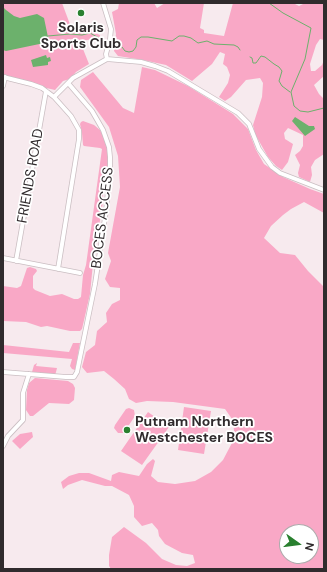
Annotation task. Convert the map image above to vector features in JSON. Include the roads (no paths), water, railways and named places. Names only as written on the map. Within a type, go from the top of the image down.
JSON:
[{"type":"street","points":[[103,3],[111,29],[106,54],[107,59]]},
{"type":"street","points":[[54,97],[79,74],[107,59],[141,62],[155,66],[168,71],[238,112],[250,124],[259,149],[272,167],[280,173],[324,190]]},
{"type":"street","points":[[3,86],[4,77],[31,84],[46,91],[54,97],[71,116],[79,130],[58,268]]},
{"type":"street","name":"BOCES ACCESS","points":[[29,374],[74,377],[77,372],[95,284],[106,211],[110,170],[109,147],[103,130],[92,111],[68,83]]},
{"type":"street","name":"FRIENDS ROAD","points":[[16,260],[46,91]]},
{"type":"street","points":[[3,258],[80,273]]},
{"type":"street","points":[[3,372],[29,374],[22,393],[23,420],[8,436],[3,446]]},
{"type":"waterway","points":[[269,3],[283,13],[311,28],[305,59],[291,92],[294,106],[300,111],[308,112],[324,108]]},
{"type":"waterway","points":[[48,36],[70,34],[82,35],[90,33],[99,38]]},
{"type":"waterway","points":[[113,43],[129,52],[133,51],[136,47],[137,40],[141,37],[172,41],[179,36],[184,36],[191,38],[198,43],[207,41],[214,44],[234,45],[240,50]]},
{"type":"waterway","points":[[103,40],[107,41]]},
{"type":"waterway","points":[[250,57],[252,58],[253,63],[256,63],[261,56],[265,57],[279,67],[282,71],[279,81],[282,86],[290,92]]},
{"type":"place","name":"Solaris Sports Club","points":[[81,13]]},
{"type":"place","name":"Putnam Northern Westchester BOCES","points":[[127,430]]}]
